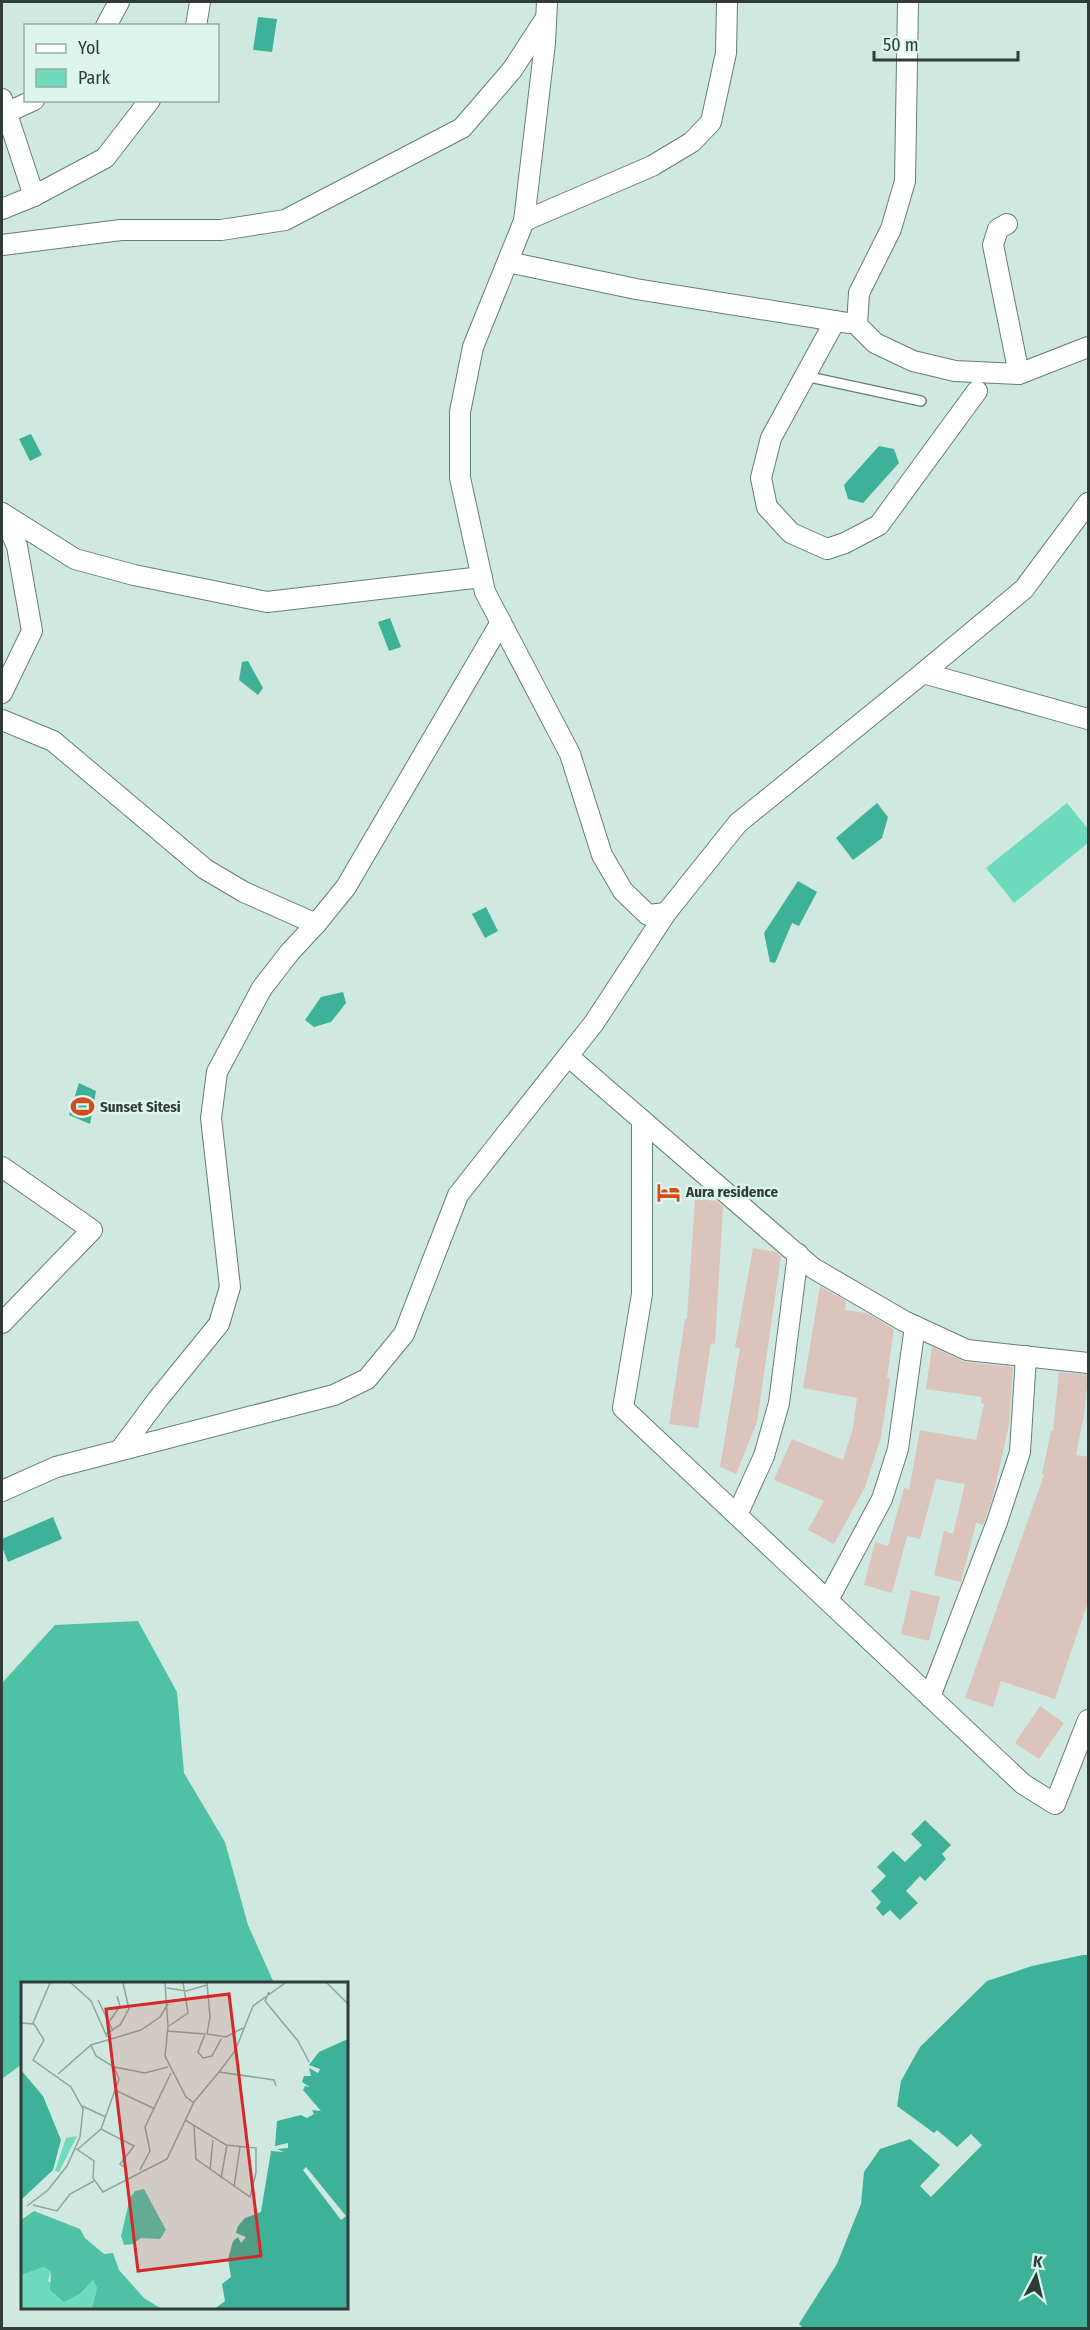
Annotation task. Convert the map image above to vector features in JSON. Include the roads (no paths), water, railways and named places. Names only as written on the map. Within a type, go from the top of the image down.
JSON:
[{"type":"street","points":[[107,24],[119,2]]},
{"type":"street","points":[[196,24],[200,2]]},
{"type":"street","points":[[524,221],[652,166],[692,142],[711,122],[726,53],[727,2]]},
{"type":"street","points":[[857,325],[859,293],[891,230],[905,182],[908,2]]},
{"type":"street","points":[[546,10],[545,43],[524,221],[473,347],[460,412],[460,478],[485,592],[570,754],[602,855],[623,891],[648,915],[666,913]]},
{"type":"street","points":[[2,245],[121,230],[221,230],[285,220],[462,128],[512,70],[546,10]]},
{"type":"street","points":[[24,102],[4,106],[34,196]]},
{"type":"street","points":[[2,209],[34,196],[105,158],[148,102]]},
{"type":"street","points":[[1006,224],[998,229],[993,246],[1019,374]]},
{"type":"street","points":[[508,262],[636,289],[857,325],[875,343],[913,361],[955,371],[1019,374],[1089,347]]},
{"type":"street","points":[[835,321],[771,438],[761,478],[767,507],[791,533],[827,549],[845,543],[879,525],[977,391]]},
{"type":"street","points":[[2,1491],[56,1467],[334,1395],[367,1379],[404,1334],[459,1195],[594,1023],[666,913],[738,823],[1023,590],[1089,503]]},
{"type":"street","points":[[2,513],[75,558],[134,575],[267,602],[482,577]]},
{"type":"street","points":[[2,513],[17,546],[32,631],[2,693]]},
{"type":"street","points":[[120,1450],[219,1324],[230,1287],[211,1118],[217,1072],[262,988],[290,951],[346,887],[501,622]]},
{"type":"street","points":[[923,673],[1089,719]]},
{"type":"street","points":[[2,720],[53,741],[205,868],[244,892],[316,924]]},
{"type":"street","points":[[568,1056],[813,1268],[915,1326],[967,1350],[1089,1363]]},
{"type":"street","points":[[642,1120],[642,1294],[623,1408],[1023,1784],[1055,1804],[1089,1720]]},
{"type":"street","points":[[2,1167],[92,1230],[2,1323]]},
{"type":"street","points":[[737,1515],[764,1456],[779,1403],[798,1254]]},
{"type":"street","points":[[828,1600],[882,1499],[898,1449],[915,1326]]},
{"type":"street","points":[[930,1696],[997,1522],[1020,1452],[1026,1356]]},
{"type":"lane","points":[[805,376],[921,401]]},
{"type":"place","name":"Sunset Sitesi","points":[[82,1107]]},
{"type":"place","name":"Aura residence","points":[[668,1192]]}]
